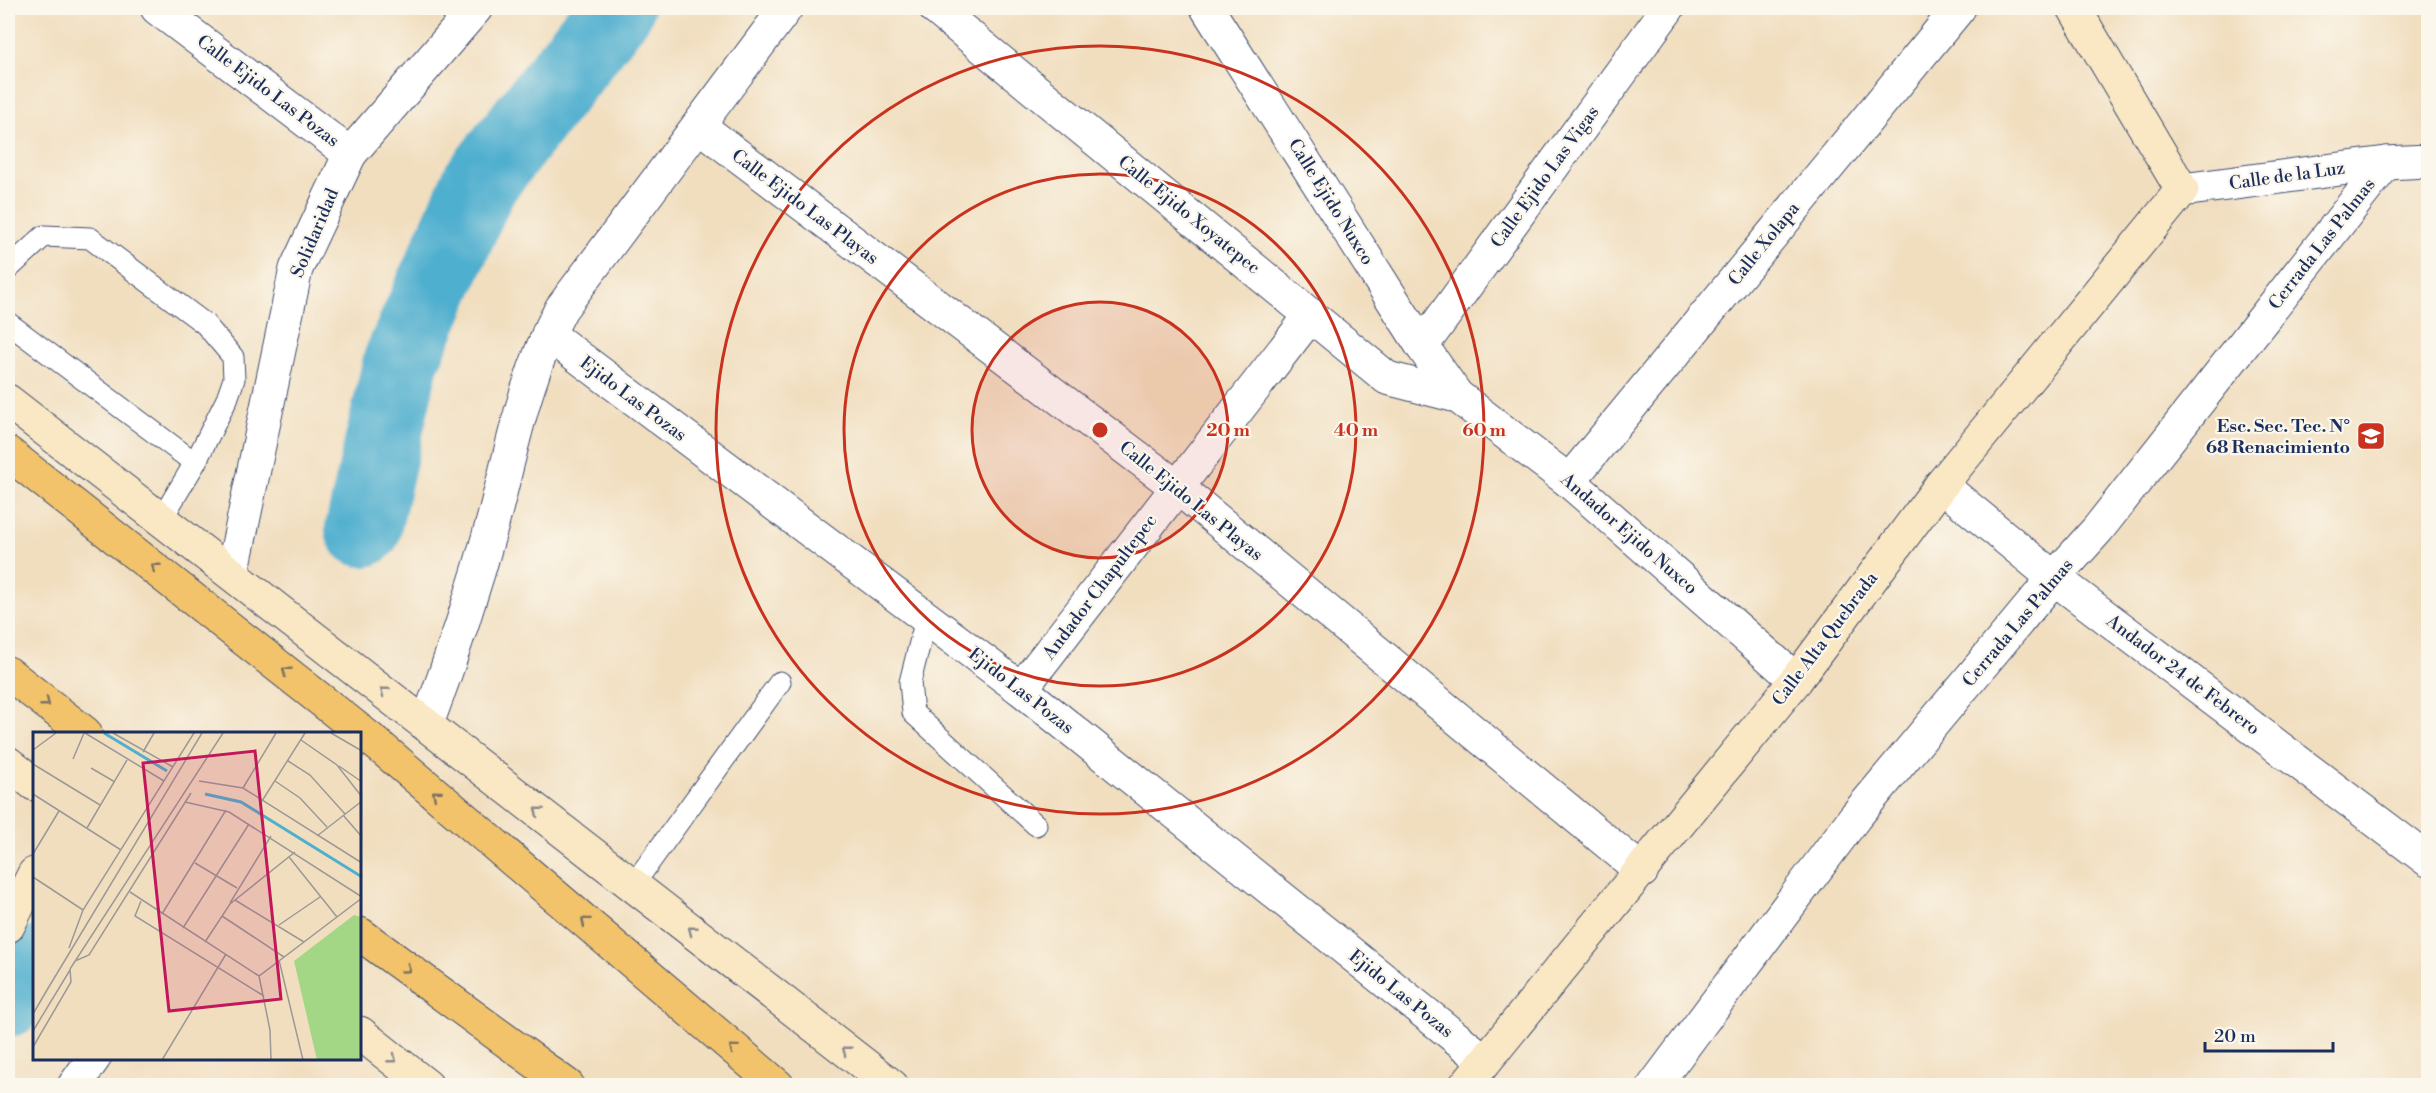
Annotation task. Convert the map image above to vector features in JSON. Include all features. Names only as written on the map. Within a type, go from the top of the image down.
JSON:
[{"type":"main road","points":[[2074,8],[2182,190]]},
{"type":"main road","name":"Calle Alta Quebrada","points":[[1475,1073],[1796,680],[1941,485],[2182,190]]},
{"type":"main road","points":[[8,402],[892,1086]]},
{"type":"main road","points":[[8,453],[362,732]]},
{"type":"main road","points":[[8,673],[85,732]]},
{"type":"main road","points":[[362,732],[778,1086]]},
{"type":"main road","points":[[8,763],[33,783]]},
{"type":"main road","points":[[8,926],[33,876]]},
{"type":"main road","points":[[362,935],[568,1086]]},
{"type":"main road","points":[[362,1035],[426,1086]]},
{"type":"street","name":"Calle Ejido Las Pozas","points":[[158,8],[350,154]]},
{"type":"street","name":"Solidaridad","points":[[232,574],[296,269],[350,154],[476,8]]},
{"type":"street","points":[[427,724],[470,606],[527,386],[548,334],[561,309],[786,8]]},
{"type":"street","name":"Calle Ejido Xoyatepec","points":[[935,8],[1387,378],[1457,396]]},
{"type":"street","name":"Calle Ejido Nuxco","points":[[1207,8],[1422,346],[1457,396]]},
{"type":"street","name":"Calle Ejido Las Vigas","points":[[1422,346],[1668,8]]},
{"type":"street","name":"Calle Xolapa","points":[[1569,482],[1959,8]]},
{"type":"street","name":"Calle Ejido Las Playas","points":[[699,126],[1177,487],[1642,871]]},
{"type":"street","name":"Calle de la Luz","points":[[2182,190],[2386,163],[2428,161]]},
{"type":"street","name":"Cerrada Las Palmas","points":[[1654,1086],[1855,818],[2054,578],[2098,530],[2386,163]]},
{"type":"street","name":"Andador Chapultepec","points":[[1021,689],[1311,315]]},
{"type":"street","name":"Ejido Las Pozas","points":[[548,334],[1021,689],[1475,1073]]},
{"type":"street","name":"Andador Ejido Nuxco","points":[[1457,396],[1569,482],[1796,680]]},
{"type":"street","name":"Andador 24 de Febrero","points":[[1941,485],[2054,578],[2428,860]]},
{"type":"street","points":[[74,1086],[93,1060]]},
{"type":"lane","points":[[8,269],[44,236],[90,238],[205,324],[233,357],[234,379],[227,399],[195,463],[161,520]]},
{"type":"lane","points":[[8,323],[195,463]]},
{"type":"lane","points":[[926,619],[910,682],[914,713],[1036,825]]},
{"type":"lane","points":[[633,885],[780,682]]},
{"type":"waterway","points":[[363,529],[401,361],[479,184],[616,8]]},
{"type":"waterway","points":[[8,999],[33,966]]},
{"type":"place","name":"Esc. Sec. Tec. N° 68 Renacimiento","points":[[2371,436]]}]
